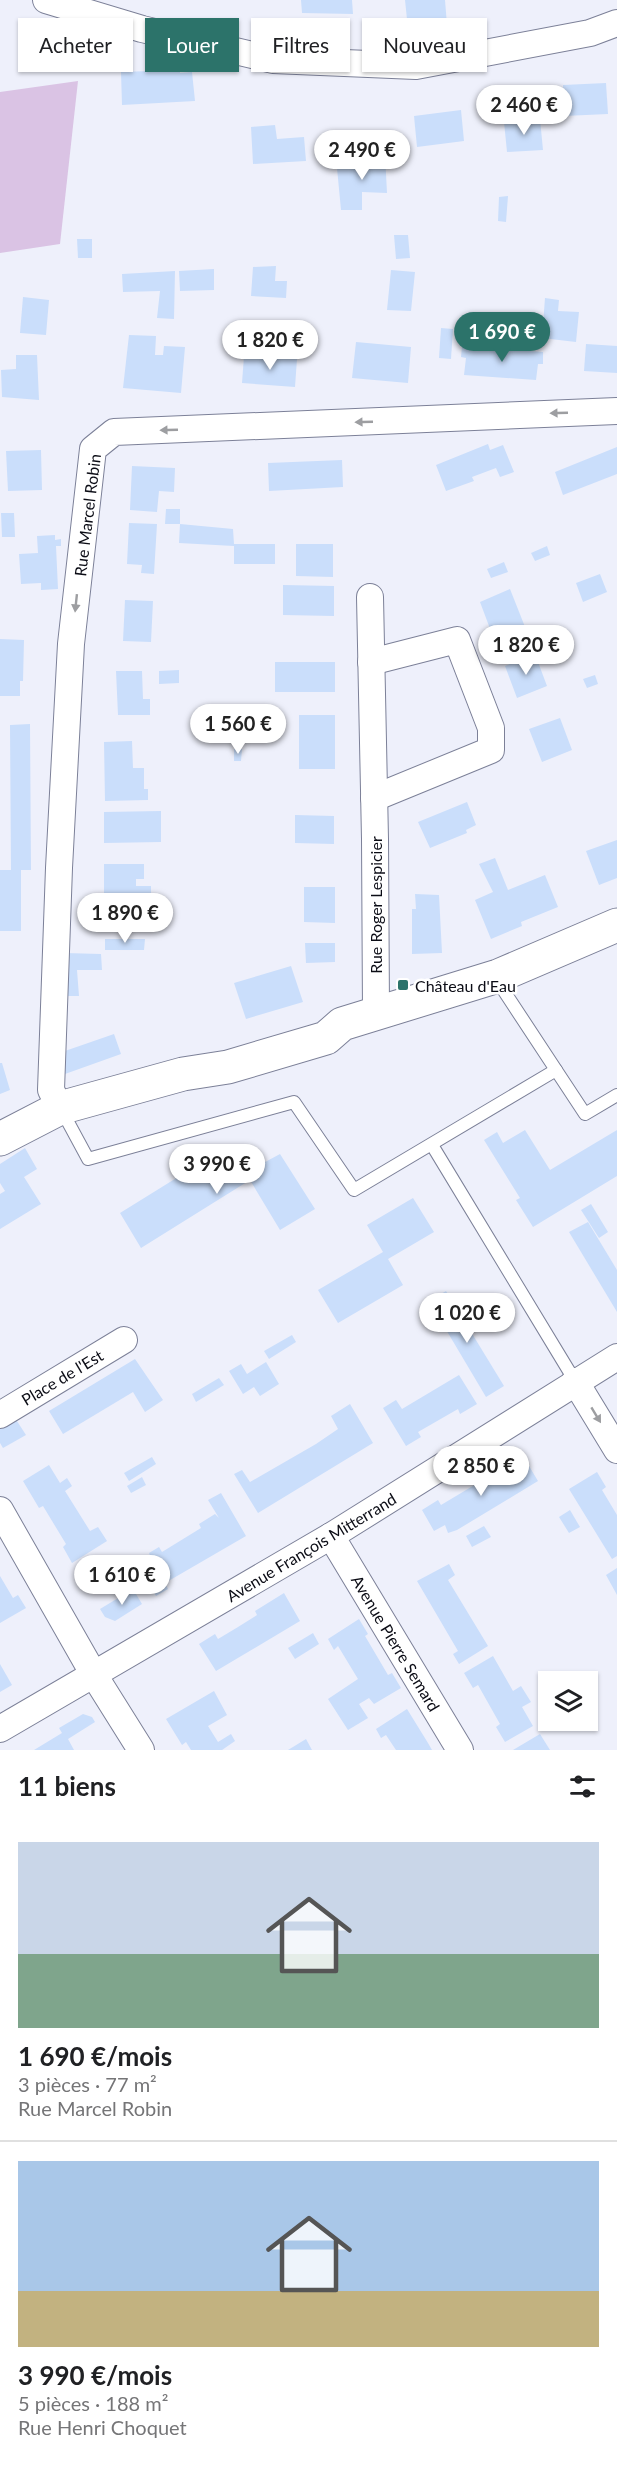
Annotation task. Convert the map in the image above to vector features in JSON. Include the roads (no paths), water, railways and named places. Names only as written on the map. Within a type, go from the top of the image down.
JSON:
[{"type":"street","points":[[46,0],[142,29],[273,60],[416,66],[590,33],[617,23]]},
{"type":"street","name":"Rue Marcel Robin","points":[[60,1108],[51,1090],[59,868],[71,644],[93,449],[114,432],[617,411]]},
{"type":"street","name":"Rue Roger Lespicier","points":[[369,597],[376,1012]]},
{"type":"street","points":[[371,662],[457,640],[490,728],[491,750],[374,798]]},
{"type":"street","points":[[0,1139],[60,1108],[183,1074],[220,1054],[319,1024],[342,1024],[498,976],[617,925]]},
{"type":"street","name":"Place de l'Est","points":[[0,1414],[124,1340]]},
{"type":"street","name":"Avenue François Mitterrand","points":[[0,1729],[332,1536],[575,1381],[617,1357]]},
{"type":"street","points":[[575,1381],[617,1449]]},
{"type":"street","points":[[0,1510],[94,1675],[141,1750]]},
{"type":"street","name":"Avenue Pierre Semard","points":[[332,1536],[460,1750]]},
{"type":"lane","points":[[498,976],[504,991],[585,1114],[617,1095]]},
{"type":"lane","points":[[60,1108],[88,1159],[294,1102],[354,1190],[556,1070]]},
{"type":"lane","points":[[432,1145],[575,1381]]},
{"type":"place","name":"Château d'Eau","points":[[403,985]]}]
